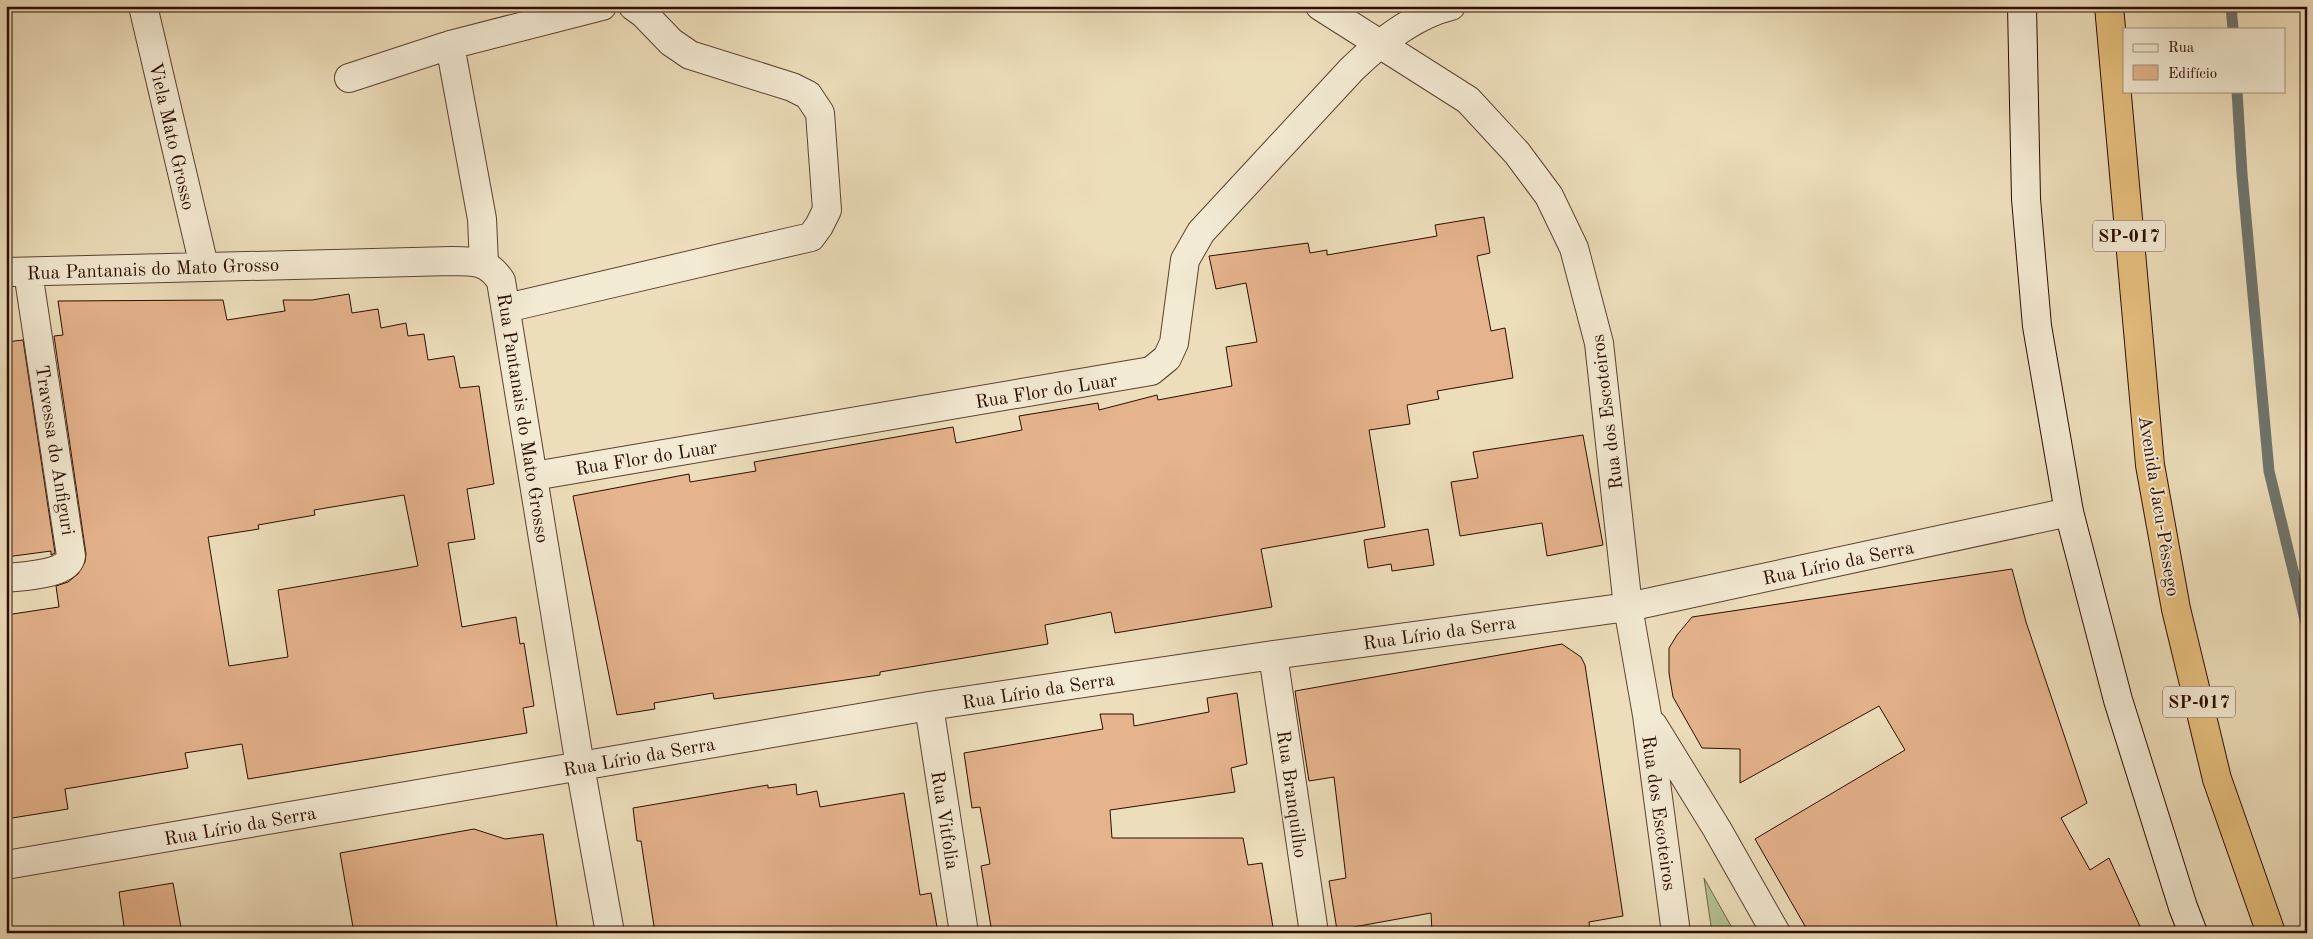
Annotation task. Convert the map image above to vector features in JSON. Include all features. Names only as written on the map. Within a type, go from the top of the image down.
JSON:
[{"type":"highway","name":"Avenida Jacu-Pêssego","points":[[2109,6],[2150,465],[2176,609],[2217,779],[2271,933]]},
{"type":"street","name":"Viela Mato Grosso","points":[[143,6],[204,266]]},
{"type":"street","points":[[350,78],[450,46],[602,6]]},
{"type":"street","points":[[506,308],[810,237],[819,226],[827,210],[820,114],[808,95],[792,87],[690,55],[671,42],[644,14],[633,6]]},
{"type":"street","name":"Rua dos Escoteiros","points":[[1320,6],[1468,100],[1517,154],[1549,196],[1574,248],[1599,343],[1628,607],[1648,715],[1676,933]]},
{"type":"street","name":"Rua Flor do Luar","points":[[534,476],[1151,371],[1167,358],[1174,343],[1185,260],[1201,232],[1352,69],[1378,44],[1437,9],[1450,6]]},
{"type":"street","points":[[2022,6],[2026,199],[2037,326],[2069,512],[2118,700],[2183,908],[2194,933]]},
{"type":"street","points":[[450,46],[482,219],[484,264]]},
{"type":"street","name":"Rua Pantanais do Mato Grosso","points":[[17,272],[452,261],[484,264],[494,271],[501,281],[506,308],[580,766],[610,933]]},
{"type":"street","name":"Travessa do Anfiguri","points":[[6,578],[57,570],[67,565],[71,556],[17,272]]},
{"type":"street","name":"Rua Lírio da Serra","points":[[6,865],[928,706],[1273,655],[1628,607],[2069,512]]},
{"type":"street","name":"Rua Branquilho","points":[[1273,655],[1314,933]]},
{"type":"street","name":"Rua Vitfolia","points":[[928,706],[964,933]]},
{"type":"street","points":[[1648,715],[1776,933]]},
{"type":"green space","points":[[1704,878],[1735,933],[1712,933]]},
{"type":"building","points":[[1484,217],[1490,253],[1477,256],[1491,331],[1505,328],[1513,378],[1437,391],[1439,399],[1407,405],[1410,424],[1369,430],[1385,527],[1261,549],[1272,607],[1115,633],[1111,612],[1045,625],[1048,644],[880,672],[880,675],[714,699],[713,693],[654,703],[655,709],[617,715],[573,496],[689,474],[690,482],[756,471],[754,462],[953,427],[956,443],[1022,430],[1019,416],[1098,403],[1099,410],[1157,395],[1158,400],[1232,386],[1226,347],[1257,342],[1246,283],[1216,289],[1209,256],[1308,243],[1310,253],[1327,250],[1327,255],[1437,236],[1435,225]]},
{"type":"building","points":[[349,294],[352,313],[378,309],[381,328],[406,323],[408,336],[424,334],[428,360],[454,356],[460,388],[479,386],[494,484],[467,489],[475,539],[448,543],[462,627],[516,617],[520,644],[524,643],[534,706],[523,708],[527,733],[248,779],[242,744],[185,753],[188,768],[65,789],[68,809],[6,819],[6,615],[59,607],[56,586],[68,582],[78,574],[85,562],[86,554],[54,336],[63,335],[58,301],[223,300],[227,320],[285,311],[283,300],[312,300]],"holes":[[[404,495],[418,566],[278,590],[288,657],[229,666],[208,537],[259,529],[258,525],[315,515],[314,510]]]},
{"type":"building","points":[[23,340],[55,553],[51,555],[51,551],[6,557],[6,342]]},
{"type":"building","points":[[1583,435],[1603,545],[1547,556],[1542,523],[1460,536],[1451,482],[1478,478],[1473,452]]},
{"type":"building","points":[[1428,529],[1434,565],[1392,571],[1391,564],[1368,568],[1364,540]]},
{"type":"building","points":[[2012,569],[2026,622],[2087,803],[2061,818],[2090,870],[2109,858],[2143,933],[1809,933],[1755,839],[1905,750],[1879,706],[1740,783],[1740,749],[1702,748],[1673,697],[1669,673],[1669,648],[1692,617]]},
{"type":"building","points":[[1562,644],[1581,657],[1585,665],[1623,916],[1589,922],[1590,933],[1432,933],[1431,913],[1337,930],[1329,881],[1346,878],[1334,777],[1309,781],[1295,691]]},
{"type":"building","points":[[1237,693],[1247,764],[1231,768],[1235,792],[1110,810],[1112,838],[1243,838],[1248,865],[1262,863],[1274,933],[992,933],[981,866],[990,864],[980,807],[972,808],[964,753],[1103,729],[1100,714],[1133,714],[1134,726],[1209,712],[1207,698]]},
{"type":"building","points":[[796,784],[797,795],[817,791],[820,807],[904,793],[920,895],[931,893],[938,933],[655,933],[641,841],[637,841],[633,808],[768,785],[768,788]]},
{"type":"building","points":[[474,829],[505,839],[543,834],[558,933],[354,933],[340,853]]},
{"type":"building","points":[[173,883],[182,933],[125,933],[119,892]]},
{"type":"waterway","points":[[2231,6],[2233,28]]},
{"type":"waterway","points":[[2237,92],[2242,174],[2269,471],[2307,628]]}]
